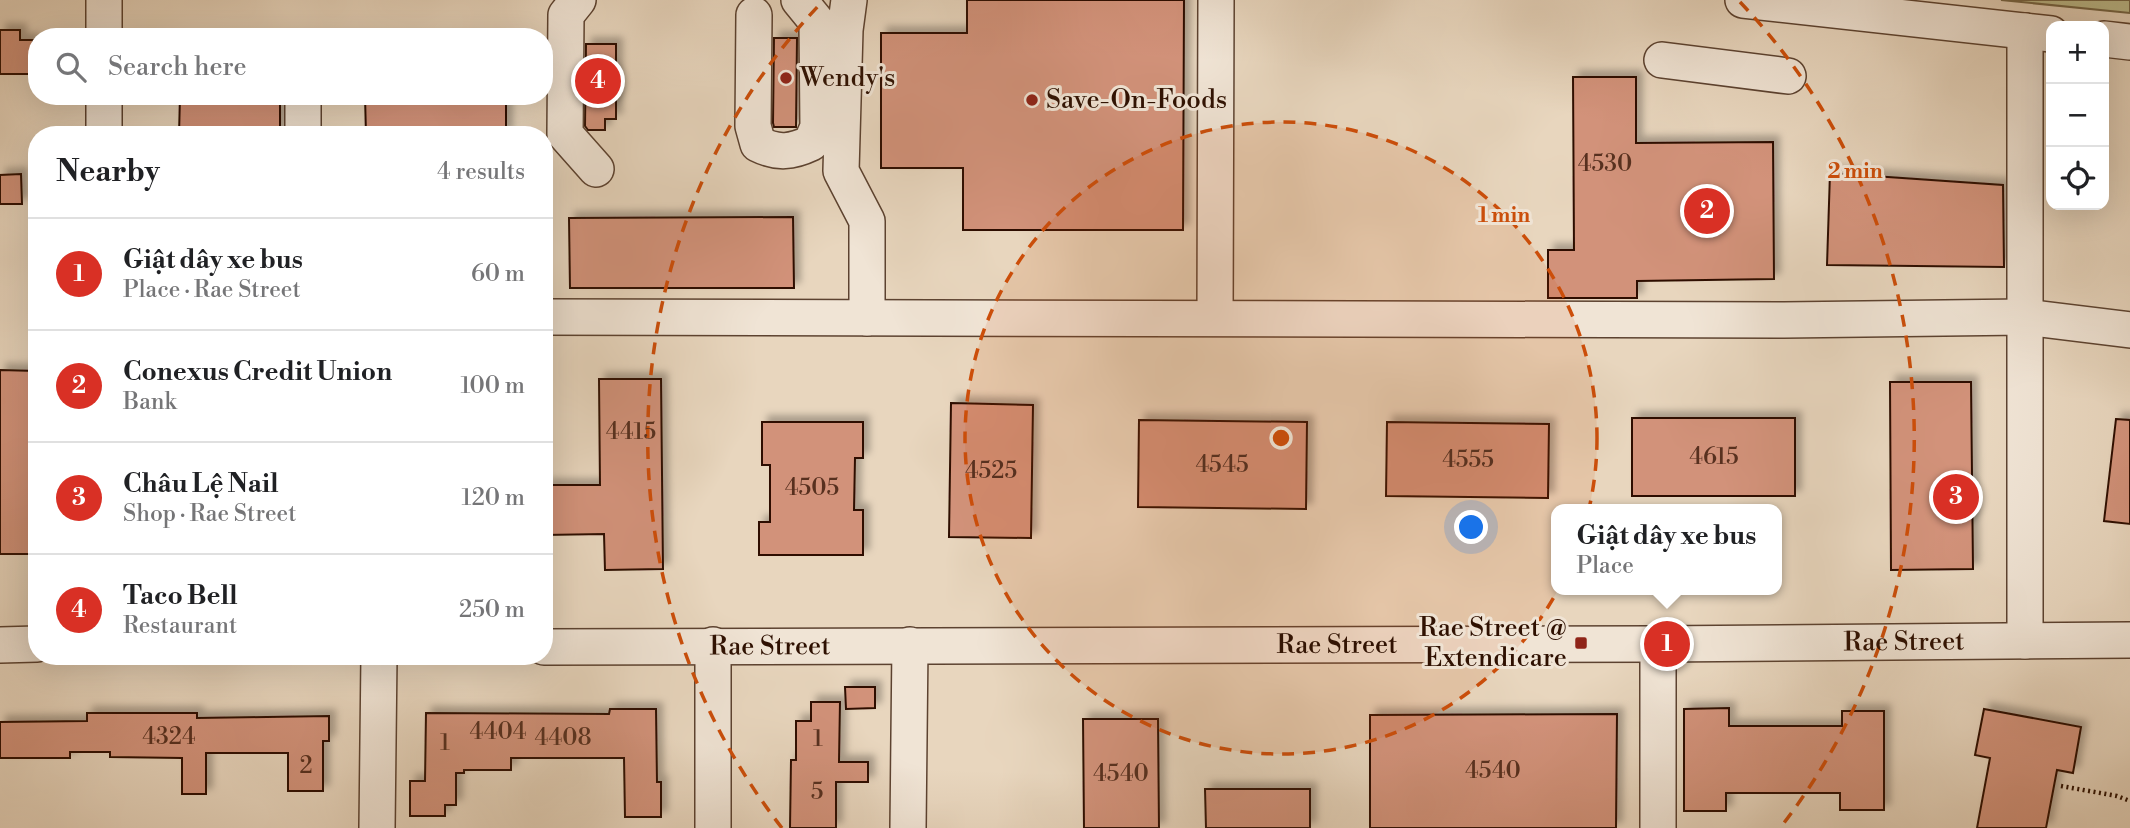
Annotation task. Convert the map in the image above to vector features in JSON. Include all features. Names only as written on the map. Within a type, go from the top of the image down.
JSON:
[{"type":"street","points":[[104,0],[104,28]]},
{"type":"street","points":[[578,0],[566,15],[565,134],[596,169]]},
{"type":"street","points":[[754,15],[753,126],[758,144],[772,151],[792,152],[811,143],[818,127],[817,22],[799,0]]},
{"type":"street","points":[[849,0],[845,30],[841,171],[867,221],[867,318]]},
{"type":"street","points":[[1215,318],[1216,0]]},
{"type":"street","points":[[1743,0],[2038,32],[2024,317],[2025,641]]},
{"type":"street","points":[[2109,40],[2130,42]]},
{"type":"street","points":[[1662,60],[1787,76]]},
{"type":"street","points":[[104,105],[104,126]]},
{"type":"street","points":[[303,105],[303,126]]},
{"type":"street","points":[[553,317],[1784,320],[2024,317],[2130,330]]},
{"type":"street","name":"Rae Street","points":[[553,647],[2130,640]]},
{"type":"street","points":[[1658,644],[1658,828]]},
{"type":"street","points":[[0,645],[28,645]]},
{"type":"street","points":[[713,645],[713,828]]},
{"type":"street","points":[[908,828],[910,645]]},
{"type":"street","points":[[377,828],[379,665]]},
{"type":"path","points":[[2062,786],[2130,801]]},
{"type":"green space","points":[[2001,0],[2130,0],[2130,13]]},
{"type":"building","name":"Save-On-Foods","points":[[967,0],[1184,0],[1183,230],[963,230],[963,168],[881,168],[881,33],[967,33]]},
{"type":"building","points":[[0,30],[20,30],[20,40],[28,40],[28,74],[0,74]]},
{"type":"building","points":[[774,38],[797,38],[796,127],[774,127],[773,123]]},
{"type":"building","points":[[586,44],[616,44],[616,119],[605,119],[605,130],[588,130],[585,126]]},
{"type":"building","points":[[1573,77],[1636,77],[1636,143],[1773,142],[1774,279],[1637,281],[1637,298],[1548,298],[1548,250],[1574,250]]},
{"type":"building","points":[[180,105],[280,105],[280,126],[179,126]]},
{"type":"building","points":[[365,105],[506,105],[506,126],[366,126]]},
{"type":"building","points":[[1830,173],[2003,185],[2004,267],[1827,265]]},
{"type":"building","points":[[21,174],[22,204],[0,204],[0,175]]},
{"type":"building","points":[[793,217],[794,288],[570,288],[569,218]]},
{"type":"building","points":[[0,370],[28,371],[28,554],[0,554]]},
{"type":"building","points":[[599,379],[661,379],[663,569],[605,570],[604,534],[553,535],[553,485],[600,485]]},
{"type":"building","points":[[1890,382],[1971,382],[1973,569],[1891,570]]},
{"type":"building","points":[[951,403],[1033,405],[1031,538],[949,537]]},
{"type":"building","points":[[1632,418],[1795,418],[1795,496],[1632,496]]},
{"type":"building","points":[[2116,419],[2130,420],[2130,524],[2104,521]]},
{"type":"building","points":[[1139,420],[1307,422],[1306,509],[1138,507]]},
{"type":"building","points":[[762,422],[863,422],[863,458],[855,458],[854,510],[863,510],[863,555],[759,555],[759,522],[770,522],[770,465],[762,465]]},
{"type":"building","points":[[1387,422],[1549,424],[1548,498],[1386,496]]},
{"type":"building","points":[[845,687],[875,687],[875,708],[846,709]]},
{"type":"building","points":[[811,702],[840,702],[839,762],[868,762],[868,782],[836,782],[836,828],[790,828],[791,760],[796,760],[796,721],[811,721]]},
{"type":"building","points":[[1729,708],[1729,726],[1842,726],[1842,711],[1884,711],[1884,810],[1840,810],[1840,793],[1726,793],[1726,811],[1684,811],[1684,709]]},
{"type":"building","points":[[610,709],[656,709],[657,782],[661,782],[661,817],[625,817],[624,758],[511,758],[511,770],[464,770],[464,773],[456,773],[456,805],[445,805],[445,816],[410,816],[410,781],[425,781],[426,713],[609,714]]},
{"type":"building","points":[[1984,709],[2081,727],[2073,773],[2057,770],[2046,828],[1977,828],[1990,758],[1975,755]]},
{"type":"building","points":[[87,713],[197,713],[197,718],[329,716],[329,741],[323,741],[323,791],[288,791],[288,753],[206,753],[206,794],[182,794],[182,758],[110,757],[110,752],[70,752],[70,758],[0,758],[0,722],[87,721]]},
{"type":"building","points":[[1617,714],[1616,828],[1370,828],[1370,715]]},
{"type":"building","points":[[1083,719],[1158,719],[1159,828],[1084,828]]},
{"type":"building","points":[[1205,789],[1310,789],[1310,828],[1206,828]]},
{"type":"place","name":"Wendy's","points":[[786,78]]},
{"type":"place","name":"Taco Bell","points":[[598,81]]},
{"type":"place","name":"Save-On-Foods","points":[[1032,100]]},
{"type":"place","name":"Conexus Credit Union","points":[[1707,211]]},
{"type":"place","name":"Châu Lệ Nail","points":[[1956,497]]},
{"type":"place","name":"Rae Street @ Extendicare","points":[[1581,643]]},
{"type":"place","name":"Giật dây xe bus","points":[[1667,644]]}]
